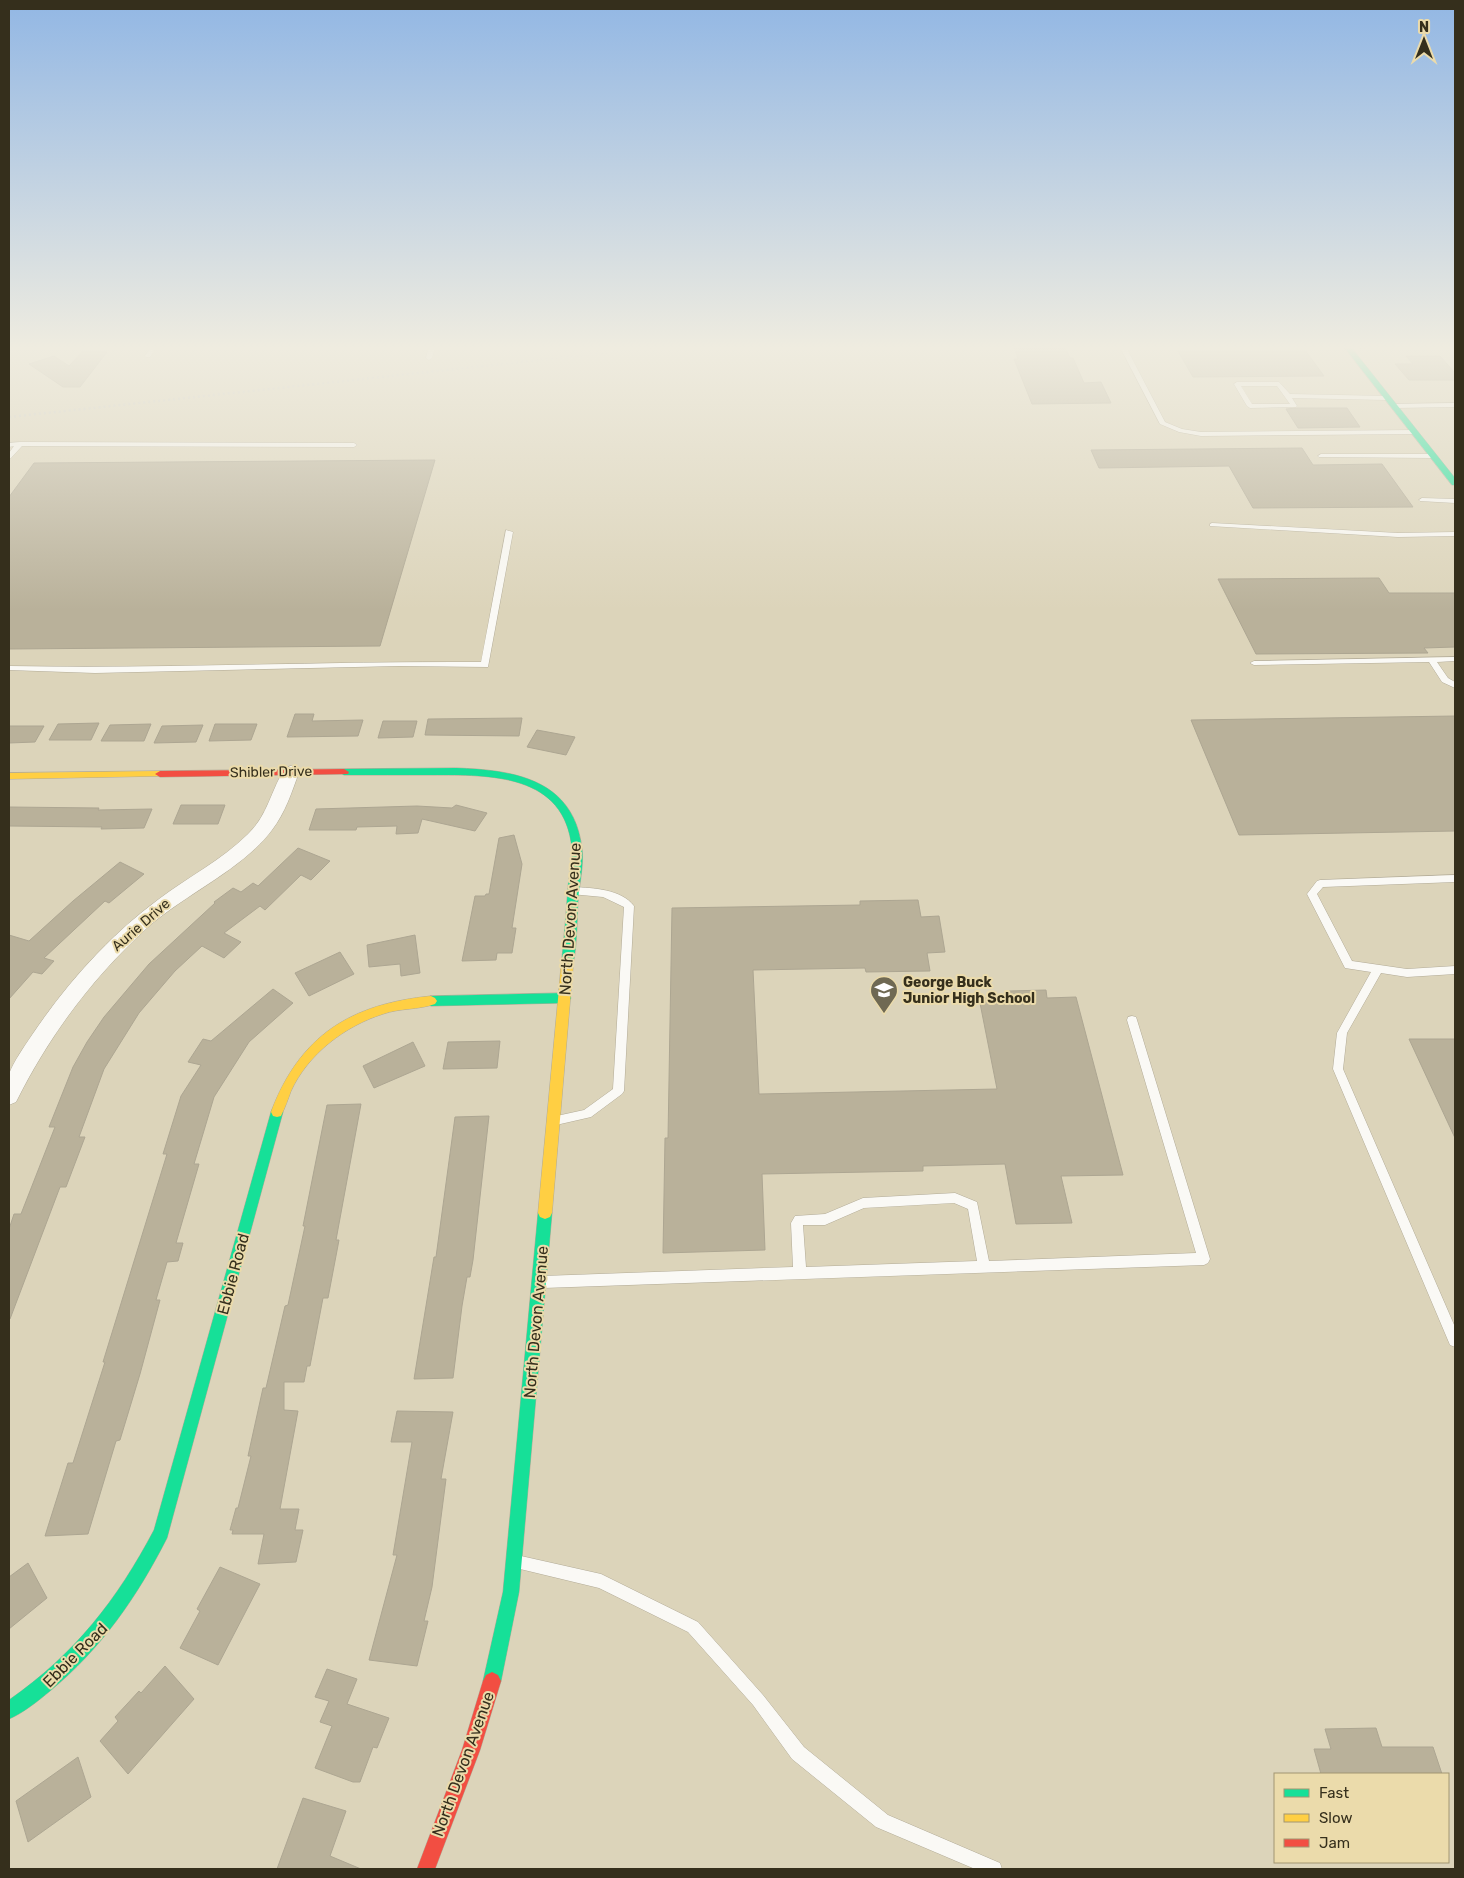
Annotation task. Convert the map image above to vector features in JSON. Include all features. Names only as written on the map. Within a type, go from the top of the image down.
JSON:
[{"type":"street","points":[[1417,435],[1455,482]]},
{"type":"street","name":"Shibler Drive","points":[[9,776],[484,771],[501,773],[531,782]]},
{"type":"street","name":"Aurie Drive","points":[[9,1096],[36,1045],[78,987],[123,939],[157,909],[229,860],[256,837],[275,812],[291,772]]},
{"type":"street","name":"North Devon Avenue","points":[[426,1869],[471,1751],[488,1697],[503,1635],[515,1561],[578,844],[574,825],[565,808],[556,798],[531,782]]},
{"type":"street","name":"Ebbie Road","points":[[9,1710],[53,1680],[95,1638],[130,1593],[158,1539],[167,1517],[279,1104],[286,1084],[300,1063],[332,1034],[360,1017],[392,1005],[413,1001],[565,998]]},
{"type":"lane","points":[[9,457],[20,444]]},
{"type":"lane","points":[[9,445],[354,445]]},
{"type":"lane","points":[[1321,456],[1434,456]]},
{"type":"lane","points":[[1422,500],[1455,500]]},
{"type":"lane","points":[[1212,524],[1398,535],[1455,534]]},
{"type":"lane","points":[[9,668],[95,670],[398,664],[485,665],[508,532]]},
{"type":"lane","points":[[1431,659],[1445,680],[1455,685]]},
{"type":"lane","points":[[1254,664],[1455,659]]},
{"type":"lane","points":[[1455,878],[1320,884],[1312,894],[1349,965],[1407,973],[1455,970]]},
{"type":"lane","points":[[555,1120],[588,1114],[618,1091],[629,906],[617,896],[595,891],[574,890]]},
{"type":"lane","points":[[1378,969],[1342,1033],[1338,1069],[1455,1340]]},
{"type":"lane","points":[[540,1282],[1204,1259],[1132,1020]]},
{"type":"lane","points":[[800,1273],[797,1223],[799,1220],[825,1219],[863,1203],[955,1198],[973,1206],[984,1267]]},
{"type":"lane","points":[[515,1561],[601,1581],[693,1627],[758,1700],[798,1753],[882,1820],[994,1869]]},
{"type":"building","points":[[1302,448],[1313,465],[1382,464],[1413,507],[1253,508],[1229,466],[1099,468],[1091,450]]},
{"type":"building","points":[[435,460],[380,646],[9,649],[9,497],[34,463]]},
{"type":"building","points":[[1379,578],[1389,593],[1455,593],[1455,647],[1424,648],[1428,653],[1256,654],[1218,579]]},
{"type":"building","points":[[295,714],[314,714],[312,721],[363,720],[358,736],[287,737]]},
{"type":"building","points":[[1455,716],[1455,831],[1239,835],[1191,720]]},
{"type":"building","points":[[522,718],[519,736],[425,735],[428,719]]},
{"type":"building","points":[[383,721],[417,721],[413,737],[378,738]]},
{"type":"building","points":[[99,723],[91,740],[49,740],[58,724]]},
{"type":"building","points":[[151,724],[144,741],[101,741],[110,725]]},
{"type":"building","points":[[215,724],[257,724],[251,740],[209,741]]},
{"type":"building","points":[[203,725],[196,742],[154,743],[162,726]]},
{"type":"building","points":[[9,726],[44,726],[35,742],[9,743]]},
{"type":"building","points":[[537,730],[575,737],[566,755],[527,747]]},
{"type":"building","points":[[181,805],[225,805],[218,824],[173,824]]},
{"type":"building","points":[[456,805],[487,813],[475,831],[422,819],[418,833],[396,834],[397,826],[357,827],[356,830],[309,830],[316,809],[417,806],[452,808]]},
{"type":"building","points":[[9,807],[99,808],[98,810],[152,809],[144,828],[101,829],[102,827],[9,826]]},
{"type":"building","points":[[514,835],[522,864],[512,928],[516,928],[512,953],[497,953],[496,960],[462,961],[475,896],[489,894],[499,838]]},
{"type":"building","points":[[298,848],[330,861],[311,880],[301,875],[265,910],[260,906],[224,933],[241,942],[224,958],[202,946],[175,971],[139,1013],[104,1069],[79,1137],[85,1137],[66,1187],[60,1187],[9,1319],[9,1229],[14,1214],[21,1214],[55,1127],[49,1127],[73,1067],[87,1042],[104,1017],[149,964],[214,902],[233,888],[241,892],[253,883],[258,886]]},
{"type":"building","points":[[120,862],[144,874],[109,903],[105,901],[44,958],[54,961],[42,974],[33,972],[9,999],[9,935],[29,941]]},
{"type":"building","name":"George Buck Junior High School","points":[[918,900],[921,917],[939,916],[945,952],[927,953],[930,971],[866,972],[865,968],[753,970],[759,1094],[997,1089],[979,998],[1011,998],[1009,991],[1046,990],[1047,998],[1076,997],[1123,1175],[1061,1176],[1072,1223],[1016,1224],[1005,1164],[923,1166],[923,1171],[762,1174],[765,1250],[663,1253],[665,1138],[668,1138],[672,908],[860,905],[860,901]]},
{"type":"building","points":[[415,935],[420,973],[401,976],[400,964],[369,967],[367,945]]},
{"type":"building","points":[[340,952],[354,974],[309,996],[295,973]]},
{"type":"building","points":[[273,989],[293,1003],[249,1042],[214,1097],[194,1164],[199,1164],[176,1243],[183,1243],[178,1261],[167,1262],[156,1300],[160,1300],[140,1374],[120,1440],[116,1441],[88,1534],[45,1536],[68,1463],[73,1463],[105,1362],[103,1362],[167,1154],[163,1154],[181,1096],[201,1065],[188,1062],[203,1039],[211,1041]]},
{"type":"building","points":[[1409,1039],[1455,1039],[1455,1138]]},
{"type":"building","points":[[500,1041],[497,1068],[443,1069],[448,1042]]},
{"type":"building","points":[[413,1042],[425,1066],[374,1088],[363,1066]]},
{"type":"building","points":[[361,1104],[336,1240],[339,1240],[328,1298],[323,1298],[310,1366],[307,1366],[304,1382],[284,1382],[284,1410],[298,1411],[280,1509],[299,1509],[295,1530],[303,1530],[296,1562],[258,1564],[264,1534],[232,1534],[233,1530],[230,1530],[236,1508],[238,1508],[251,1456],[248,1456],[263,1388],[266,1388],[285,1306],[288,1305],[305,1226],[303,1226],[327,1105]]},
{"type":"building","points":[[489,1116],[473,1260],[470,1277],[467,1277],[462,1306],[453,1378],[414,1379],[434,1257],[436,1257],[455,1117]]},
{"type":"building","points":[[397,1411],[453,1412],[441,1479],[446,1479],[432,1587],[424,1621],[428,1621],[417,1666],[369,1660],[397,1555],[393,1555],[412,1442],[391,1442]]},
{"type":"building","points":[[28,1563],[47,1598],[9,1629],[9,1577]]},
{"type":"building","points":[[220,1567],[260,1584],[218,1665],[180,1648],[200,1611],[197,1609]]},
{"type":"building","points":[[165,1666],[194,1699],[128,1774],[100,1741],[118,1721],[115,1717],[139,1691],[141,1693]]},
{"type":"building","points":[[327,1669],[357,1679],[347,1704],[389,1718],[377,1748],[373,1747],[360,1782],[353,1782],[315,1768],[332,1726],[320,1722],[329,1701],[315,1697]]},
{"type":"building","points":[[1376,1728],[1382,1747],[1433,1747],[1442,1773],[1321,1773],[1314,1749],[1331,1749],[1325,1729]]},
{"type":"building","points":[[78,1757],[91,1797],[28,1842],[16,1801]]},
{"type":"building","points":[[303,1798],[346,1811],[330,1856],[361,1869],[277,1869]]},
{"type":"traffic: fast","points":[[1417,435],[1455,483]]},
{"type":"traffic: fast","points":[[344,772],[456,772],[503,775],[525,781],[544,790],[560,804],[571,824],[577,850],[567,967]]},
{"type":"traffic: fast","points":[[431,1001],[565,998]]},
{"type":"traffic: fast","points":[[9,1710],[58,1673],[79,1654],[98,1632],[116,1610],[132,1585],[161,1532],[277,1112]]},
{"type":"traffic: fast","points":[[492,1681],[511,1592],[545,1213]]},
{"type":"traffic: slow","points":[[9,776],[160,774]]},
{"type":"traffic: slow","points":[[545,1213],[567,967]]},
{"type":"traffic: slow","points":[[277,1112],[286,1088],[299,1067],[316,1048],[336,1032],[358,1019],[381,1009],[406,1003],[431,1001]]},
{"type":"traffic: jam","points":[[160,774],[344,772]]},
{"type":"traffic: jam","points":[[426,1869],[471,1750],[492,1681]]},
{"type":"place","name":"George Buck Junior High School","points":[[884,1014]]}]
